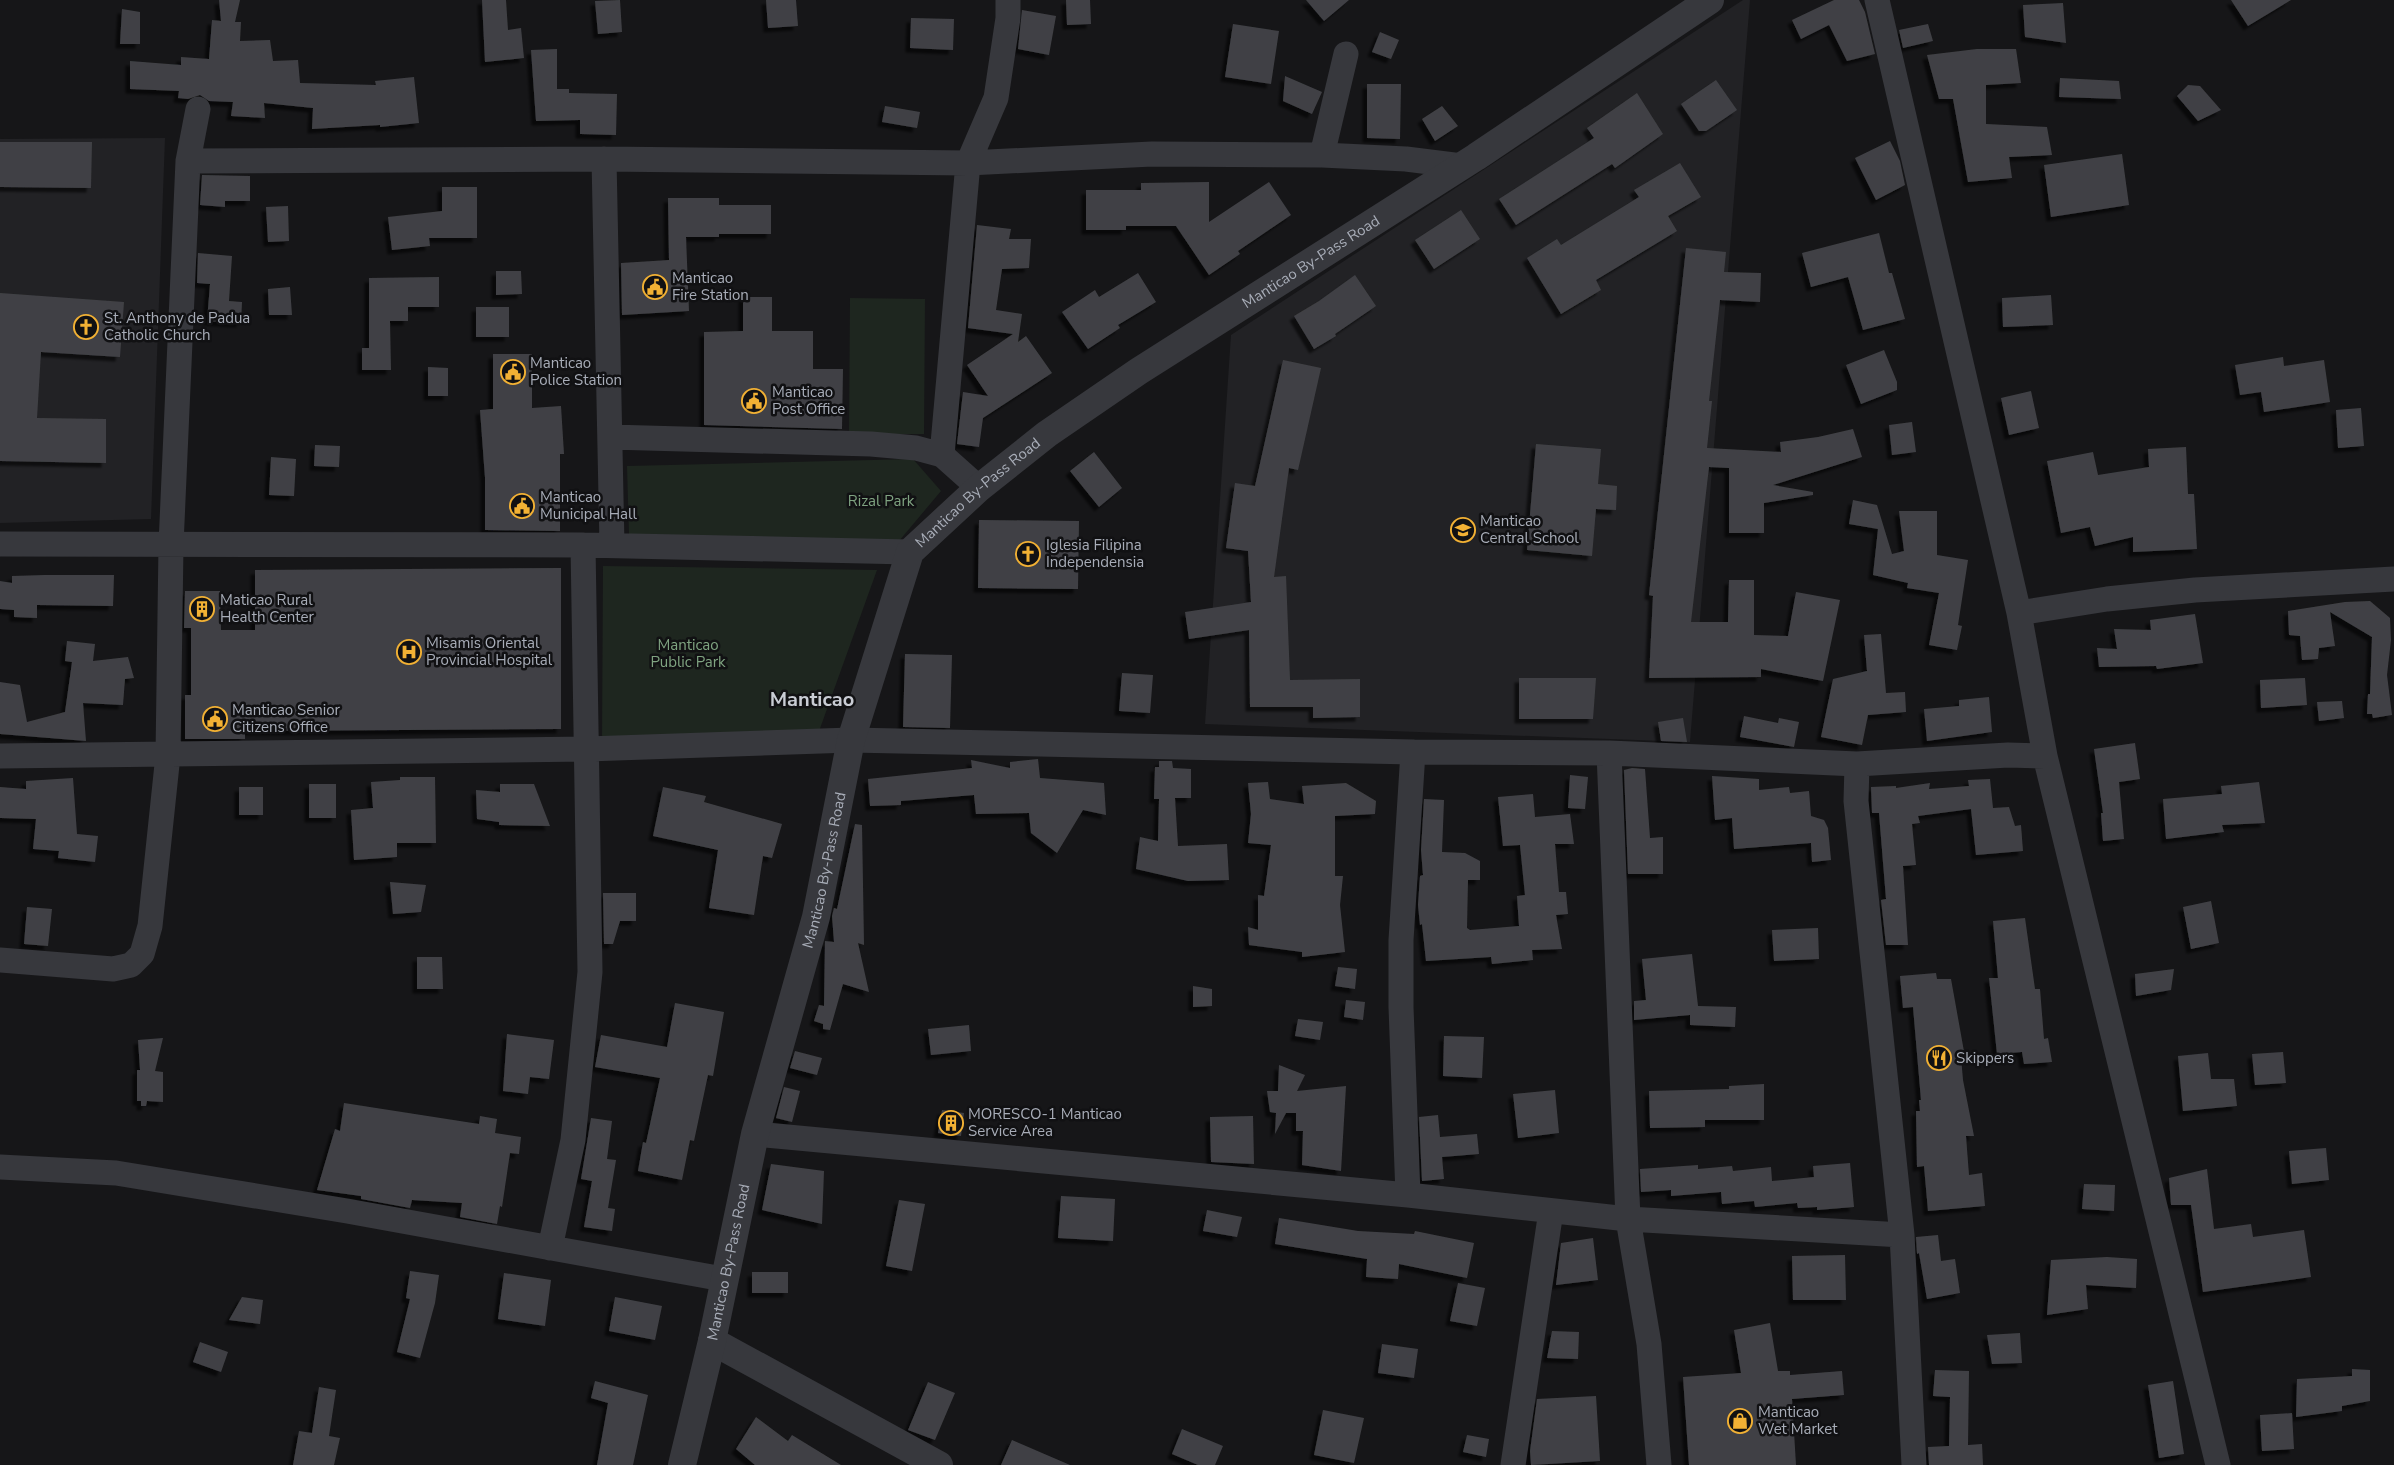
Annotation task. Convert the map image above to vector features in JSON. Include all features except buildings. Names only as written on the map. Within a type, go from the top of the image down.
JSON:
[{"type":"street","points":[[942,455],[968,163],[996,98],[1008,18],[1008,0]]},
{"type":"street","name":"Manticao By-Pass Road","points":[[682,1465],[712,1341],[723,1280],[755,1134],[816,917],[851,740],[910,552],[979,488],[1047,434],[1139,371],[1462,166],[1710,0]]},
{"type":"street","points":[[1877,0],[2019,613],[2045,756],[2218,1465]]},
{"type":"street","points":[[1322,155],[1346,54]]},
{"type":"street","points":[[0,960],[113,969],[131,966],[142,954],[150,926],[168,755],[171,546],[188,161],[198,109]]},
{"type":"street","points":[[188,161],[604,159],[968,163],[1152,154],[1322,155],[1406,159],[1462,166]]},
{"type":"street","points":[[604,159],[612,545]]},
{"type":"street","points":[[610,438],[871,444],[916,448],[942,455],[979,488]]},
{"type":"street","points":[[0,544],[171,546],[612,545],[910,552]]},
{"type":"street","points":[[550,1248],[573,1140],[590,972],[582,545]]},
{"type":"street","points":[[2019,613],[2107,599],[2186,591],[2394,579]]},
{"type":"street","points":[[0,756],[587,749],[851,740],[1412,752],[1609,752],[1857,764],[2008,755],[2045,756]]},
{"type":"street","points":[[1408,1195],[1401,1007],[1401,940],[1412,752]]},
{"type":"street","points":[[1609,752],[1628,1219],[1649,1344],[1659,1465]]},
{"type":"street","points":[[1857,764],[1856,801],[1902,1235],[1914,1465]]},
{"type":"street","points":[[755,1134],[1408,1195],[1628,1219],[1902,1235]]},
{"type":"street","points":[[0,1167],[116,1173],[723,1280]]},
{"type":"street","points":[[1512,1465],[1551,1211]]},
{"type":"street","points":[[712,1341],[939,1465]]},
{"type":"shaded area","name":"Manticao Central School","points":[[1743,0],[1750,0],[1690,742],[1205,724],[1231,335]]},
{"type":"shaded area","points":[[165,138],[151,519],[0,523],[0,139]]},
{"type":"green space","points":[[850,298],[925,299],[924,434],[849,434]]},
{"type":"green space","name":"Rizal Park","points":[[913,459],[941,491],[899,541],[629,534],[627,466]]},
{"type":"green space","name":"Manticao Public Park","points":[[603,566],[877,570],[818,734],[602,742]]},
{"type":"place","name":"Manticao Fire Station","points":[[655,287]]},
{"type":"place","name":"St. Anthony de Padua Catholic Church","points":[[86,327]]},
{"type":"place","name":"Manticao Police Station","points":[[513,372]]},
{"type":"place","name":"Manticao Post Office","points":[[754,401]]},
{"type":"place","name":"Manticao Municipal Hall","points":[[522,506]]},
{"type":"place","name":"Manticao Central School","points":[[1463,530]]},
{"type":"place","name":"Iglesia Filipina Independensia","points":[[1028,554]]},
{"type":"place","name":"Maticao Rural Health Center","points":[[202,609]]},
{"type":"place","name":"Misamis Oriental Provincial Hospital","points":[[409,652]]},
{"type":"place","name":"Manticao Senior Citizens Office","points":[[215,719]]},
{"type":"place","name":"Skippers","points":[[1939,1058]]},
{"type":"place","name":"MORESCO-1 Manticao Service Area","points":[[951,1123]]},
{"type":"place","name":"Manticao Wet Market","points":[[1740,1421]]},
{"type":"district","name":"Manticao","points":[[812,699]]}]
